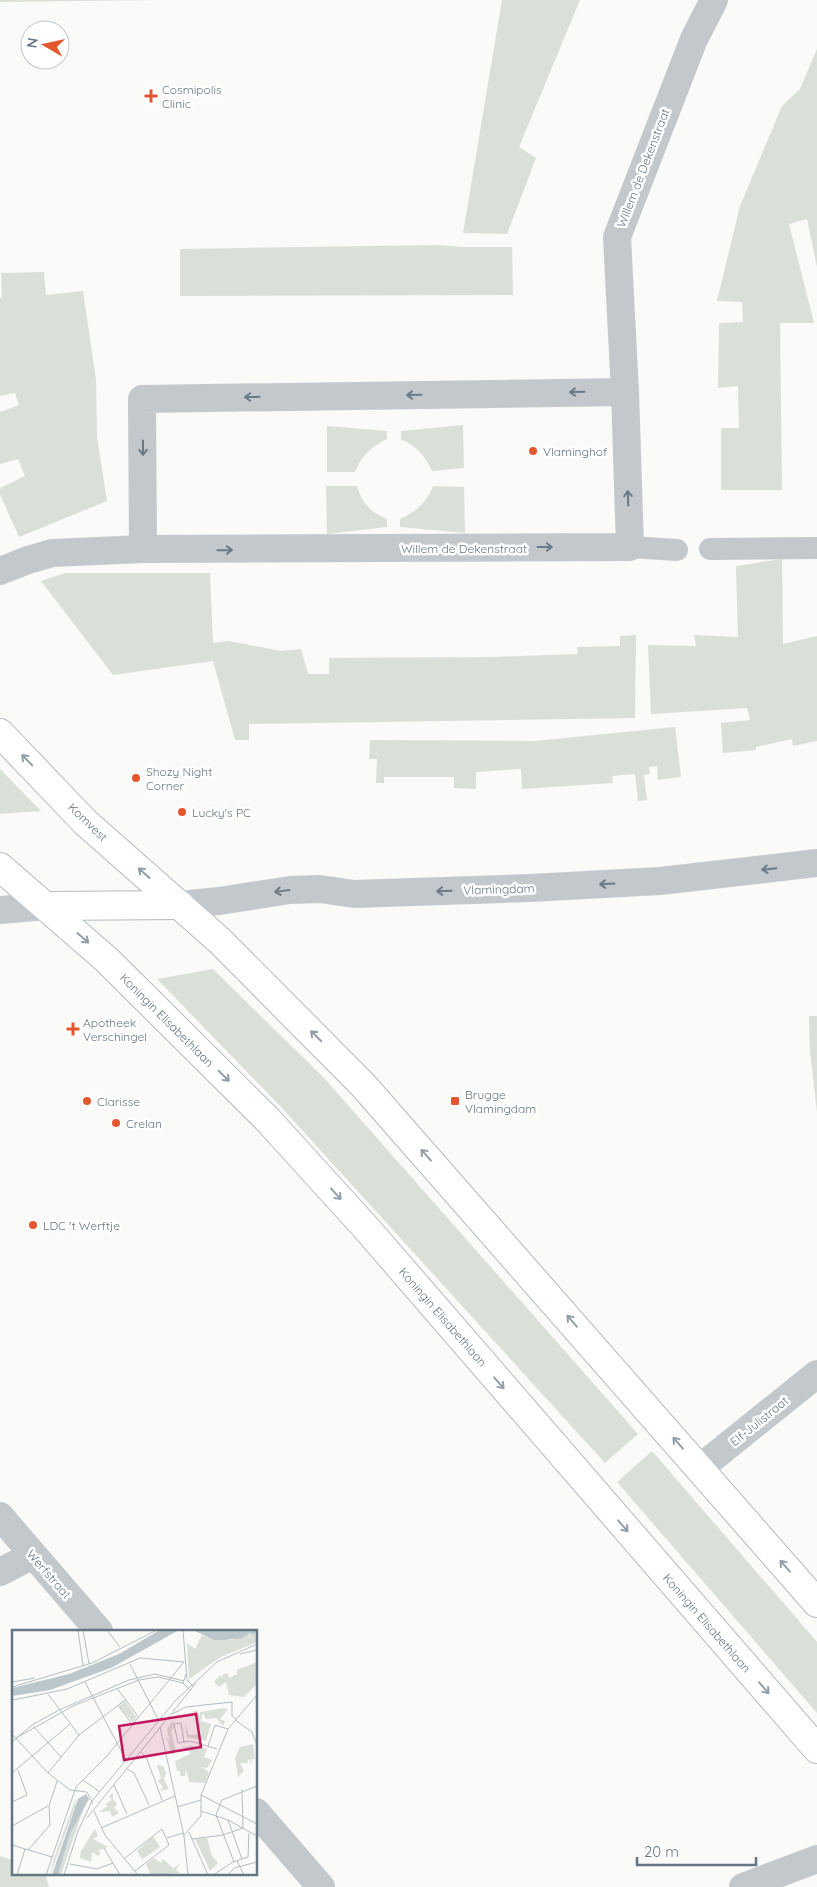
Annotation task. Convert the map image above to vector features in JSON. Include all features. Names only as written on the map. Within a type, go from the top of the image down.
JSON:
[{"type":"main road","name":"Komvest","points":[[0,733],[85,822],[180,905]]},
{"type":"main road","points":[[0,867],[46,906],[180,905],[267,987],[363,1085],[817,1603]]},
{"type":"main road","name":"Koningin Elisabethlaan","points":[[46,906],[107,960],[268,1120],[367,1228],[817,1748]]},
{"type":"street","name":"Willem de Dekenstraat","points":[[0,572],[28,560],[52,553],[143,549],[630,547],[626,392],[617,237],[694,39],[714,0]]},
{"type":"street","points":[[143,549],[142,399],[626,392]]},
{"type":"street","name":"Vlamingdam","points":[[180,905],[290,890],[320,889],[354,894],[530,888],[660,881],[817,864]]},
{"type":"street","points":[[0,910],[46,906]]},
{"type":"street","name":"Elf-Julistraat","points":[[700,1468],[817,1374]]},
{"type":"street","name":"Werfstraat","points":[[0,1516],[98,1630]]},
{"type":"street","points":[[0,1572],[33,1555]]},
{"type":"street","points":[[258,1814],[321,1887]]},
{"type":"street","points":[[743,1887],[817,1859]]},
{"type":"lane","points":[[630,547],[677,550]]},
{"type":"lane","points":[[710,549],[817,548]]},
{"type":"shaded area","points":[[0,0],[157,0],[0,2]]},
{"type":"shaded area","points":[[502,0],[580,0],[519,147],[536,158],[507,234],[463,233]]},
{"type":"shaded area","points":[[817,49],[817,267],[807,219],[789,224],[814,323],[780,323],[782,490],[721,490],[721,428],[739,428],[738,386],[718,388],[719,323],[743,322],[742,302],[717,301],[740,206],[782,106],[800,89]]},
{"type":"shaded area","points":[[438,245],[512,247],[513,295],[180,296],[180,249]]},
{"type":"shaded area","points":[[44,272],[46,295],[83,291],[96,380],[97,437],[107,501],[19,537],[0,494],[0,488],[25,476],[18,459],[0,464],[0,412],[19,405],[15,393],[0,396],[1,273]]},
{"type":"shaded area","points":[[463,425],[464,468],[432,471],[420,452],[401,439],[401,431]]},
{"type":"shaded area","points":[[327,426],[387,431],[387,439],[367,453],[360,461],[355,472],[327,472]]},
{"type":"shaded area","points":[[326,486],[357,486],[361,497],[368,506],[387,519],[387,527],[327,534]]},
{"type":"shaded area","points":[[433,486],[464,487],[465,533],[400,527],[400,519],[420,506],[428,497]]},
{"type":"shaded area","points":[[782,559],[783,644],[817,636],[817,741],[793,746],[792,739],[756,747],[756,750],[723,753],[721,723],[750,720],[747,708],[651,714],[648,645],[696,646],[694,635],[738,637],[736,566]]},
{"type":"shaded area","points":[[65,573],[210,573],[213,643],[229,641],[281,651],[301,649],[308,674],[329,674],[329,658],[492,657],[578,654],[577,647],[620,646],[620,636],[636,635],[635,718],[249,724],[249,740],[235,740],[213,661],[113,675],[41,581]]},
{"type":"shaded area","points":[[675,727],[681,777],[658,780],[657,766],[649,767],[650,774],[644,775],[647,800],[638,801],[635,774],[612,776],[613,783],[522,789],[521,769],[476,772],[476,789],[454,788],[454,777],[384,777],[384,783],[376,783],[377,759],[369,759],[370,740],[535,741]]},
{"type":"shaded area","points":[[0,769],[41,811],[0,814]]},
{"type":"shaded area","points":[[213,969],[324,1078],[638,1434],[605,1463],[282,1108],[157,979]]},
{"type":"shaded area","points":[[809,1016],[817,1016],[817,1112],[810,1051]]},
{"type":"shaded area","points":[[652,1451],[817,1642],[817,1713],[617,1482]]},
{"type":"shaded area","points":[[0,1856],[12,1860],[12,1874],[45,1874],[49,1887],[0,1887]]},
{"type":"place","name":"Cosmipolis Clinic","points":[[151,96]]},
{"type":"place","name":"Vlaminghof","points":[[533,451]]},
{"type":"place","name":"Shozy Night Corner","points":[[136,778]]},
{"type":"place","name":"Lucky's PC","points":[[182,812]]},
{"type":"place","name":"Apotheek Verschingel","points":[[73,1029]]},
{"type":"place","name":"Clarisse","points":[[87,1101]]},
{"type":"place","name":"Brugge Vlamingdam","points":[[455,1101]]},
{"type":"place","name":"Crelan","points":[[116,1123]]},
{"type":"place","name":"LDC 't Werftje","points":[[33,1225]]}]
